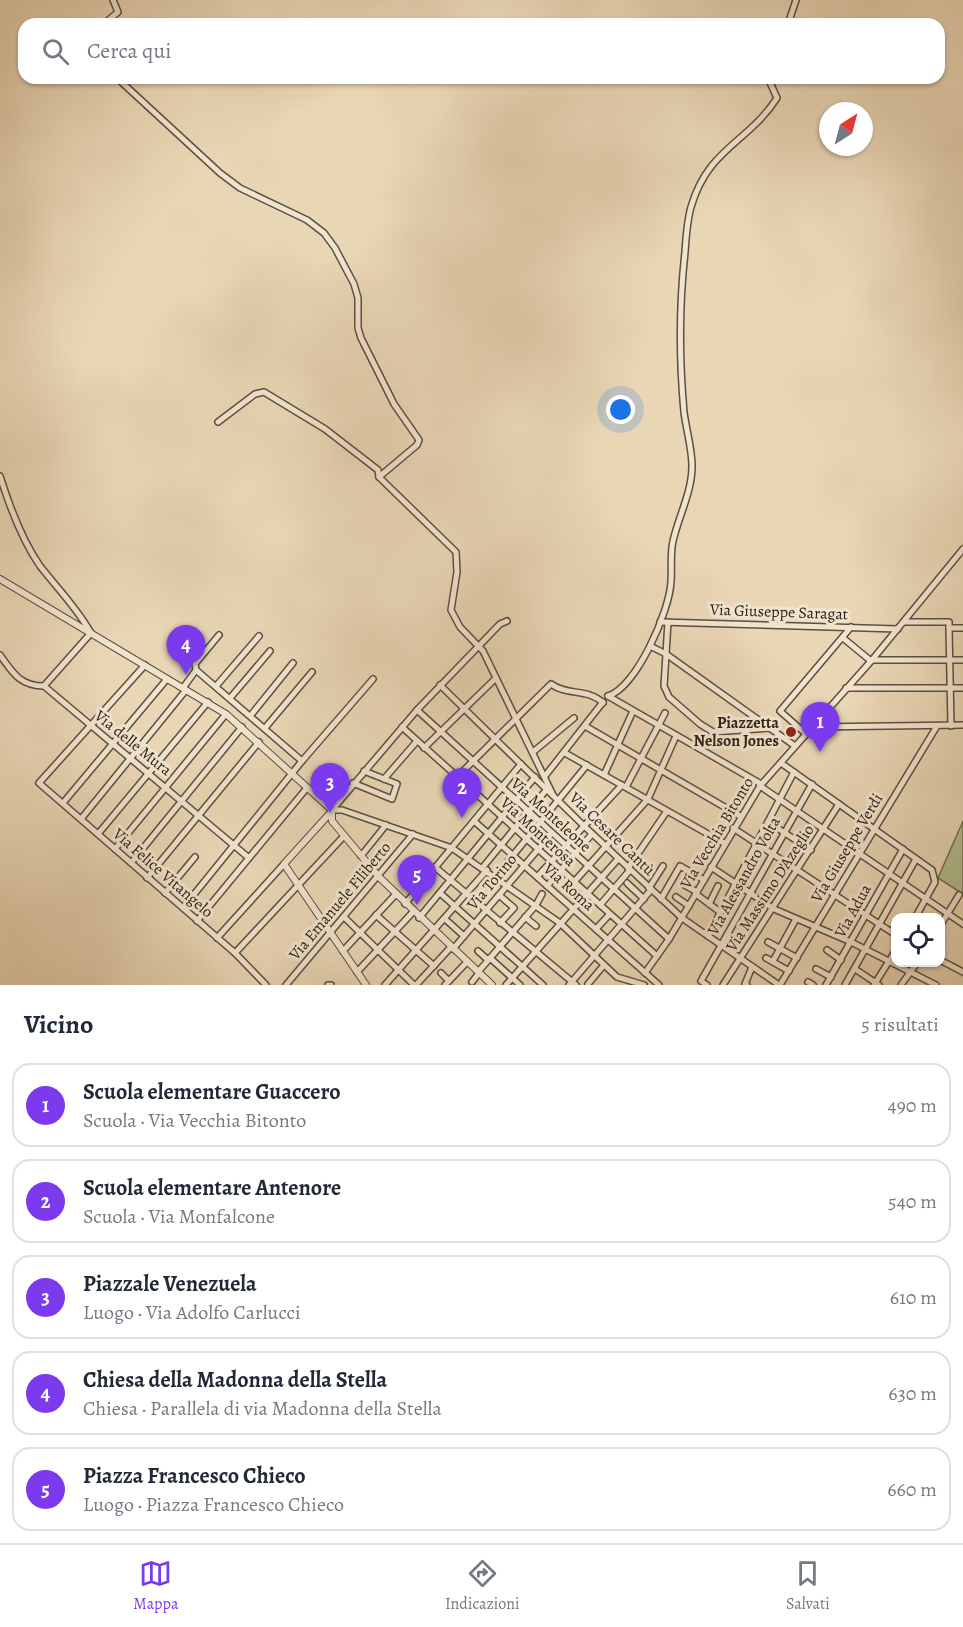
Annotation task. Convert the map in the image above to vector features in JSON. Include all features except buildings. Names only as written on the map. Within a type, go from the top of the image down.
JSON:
[{"type":"street","points":[[111,18],[118,12],[113,0]]},
{"type":"street","points":[[790,18],[796,0]]},
{"type":"street","points":[[124,84],[220,173],[240,188],[307,220],[324,233],[335,248],[358,298],[358,328],[361,339],[390,396],[419,440],[417,445],[379,477]]},
{"type":"street","points":[[545,776],[608,696],[618,693],[652,647],[671,583],[670,562],[673,540],[690,489],[692,464],[680,365],[681,294],[690,210],[701,182],[720,153],[755,125],[777,98],[771,84]]},
{"type":"street","points":[[218,422],[255,394],[264,392],[325,429],[378,470],[379,477],[456,552],[457,572],[451,610],[460,627],[478,646],[496,678],[553,795]]},
{"type":"street","points":[[0,476],[9,504],[39,564],[76,607],[91,633]]},
{"type":"street","name":"Via Vecchia Bitonto","points":[[645,974],[682,918],[760,785],[898,629],[963,549]]},
{"type":"street","points":[[0,579],[226,714],[259,742],[306,789],[332,810],[342,810],[452,848],[485,868],[536,905],[617,977],[644,985]]},
{"type":"street","points":[[217,938],[332,810],[417,710],[500,624],[507,621]]},
{"type":"street","name":"Via Giuseppe Saragat","points":[[660,622],[898,629]]},
{"type":"street","points":[[668,622],[665,692],[707,730],[770,728]]},
{"type":"street","points":[[904,622],[949,622],[951,726]]},
{"type":"street","points":[[806,734],[780,711],[851,627]]},
{"type":"street","points":[[949,628],[963,628]]},
{"type":"street","points":[[44,686],[91,633]]},
{"type":"street","points":[[81,819],[185,689],[196,670],[195,664],[219,635]]},
{"type":"street","points":[[217,686],[260,636]]},
{"type":"street","points":[[843,638],[871,660],[963,660]]},
{"type":"street","points":[[652,647],[666,654],[795,747]]},
{"type":"street","points":[[231,698],[270,651]]},
{"type":"street","name":"Via delle Mura","points":[[0,655],[20,682],[31,686],[44,686],[249,858]]},
{"type":"street","points":[[251,715],[293,663]]},
{"type":"street","points":[[90,726],[145,665]]},
{"type":"street","points":[[196,670],[302,761]]},
{"type":"street","points":[[265,728],[312,672]]},
{"type":"street","points":[[424,748],[496,678]]},
{"type":"street","points":[[63,803],[168,679]]},
{"type":"street","points":[[183,908],[302,761],[373,679]]},
{"type":"street","points":[[457,777],[550,684],[560,691],[591,694],[603,703]]},
{"type":"street","name":"Via Cesare Cantù","points":[[440,685],[592,834],[682,918],[780,985]]},
{"type":"street","points":[[846,688],[963,688]]},
{"type":"street","points":[[608,696],[760,785],[963,924]]},
{"type":"street","points":[[98,834],[208,702]]},
{"type":"street","name":"Via Monteleone","points":[[417,710],[669,939]]},
{"type":"street","points":[[604,775],[633,711]]},
{"type":"street","points":[[537,877],[583,825],[624,786],[665,713]]},
{"type":"street","points":[[115,849],[226,714]]},
{"type":"street","points":[[533,752],[574,718]]},
{"type":"street","points":[[813,727],[963,725]]},
{"type":"street","name":"Via Felice Vitangelo","points":[[90,726],[39,783],[235,953],[266,985]]},
{"type":"street","points":[[585,726],[740,816]]},
{"type":"street","name":"Via Giuseppe Verdi","points":[[780,985],[937,726]]},
{"type":"street","points":[[131,863],[242,727]]},
{"type":"street","name":"Via Monterosa","points":[[402,727],[657,956]]},
{"type":"street","points":[[574,882],[648,800],[676,736]]},
{"type":"street","points":[[384,779],[417,741]]},
{"type":"street","points":[[147,878],[259,742]]},
{"type":"street","points":[[565,753],[724,843]]},
{"type":"street","points":[[781,763],[929,867],[935,879],[918,913]]},
{"type":"street","points":[[405,904],[521,764]]},
{"type":"street","points":[[496,876],[586,765]]},
{"type":"street","points":[[353,783],[392,799],[397,784],[364,771]]},
{"type":"street","points":[[708,936],[794,772]]},
{"type":"street","points":[[419,918],[470,859],[534,777]]},
{"type":"street","name":"Via Alessandro Volta","points":[[704,984],[721,945],[812,784]]},
{"type":"street","points":[[197,921],[306,789]]},
{"type":"street","points":[[384,985],[466,894],[547,789]]},
{"type":"street","name":"Via Massimo D'Azeglio","points":[[723,985],[774,909],[839,804]]},
{"type":"street","points":[[332,810],[332,821],[379,877],[419,918],[492,985]]},
{"type":"street","points":[[600,905],[629,869],[667,810]]},
{"type":"street","name":"Via Roma","points":[[474,821],[547,886],[560,901],[573,909],[659,985]]},
{"type":"street","points":[[768,822],[811,850]]},
{"type":"street","points":[[361,856],[386,825]]},
{"type":"street","points":[[733,828],[891,932]]},
{"type":"street","name":"Via Torino","points":[[415,985],[465,936],[552,833]]},
{"type":"street","name":"Via Emanuele Filiberto","points":[[286,985],[345,918],[413,834]]},
{"type":"street","points":[[547,886],[592,834]]},
{"type":"street","points":[[235,953],[344,836]]},
{"type":"street","name":"Via Adua","points":[[830,982],[903,849]]},
{"type":"street","points":[[165,893],[195,857]]},
{"type":"street","points":[[506,985],[618,859]]},
{"type":"street","points":[[845,985],[867,950],[916,859]]},
{"type":"street","points":[[284,864],[366,985]]},
{"type":"street","points":[[436,868],[572,984],[594,955],[644,899],[663,866]]},
{"type":"street","points":[[661,899],[680,866],[704,880]]},
{"type":"street","points":[[711,867],[774,909],[851,942],[936,985]]},
{"type":"street","points":[[627,883],[644,899]]},
{"type":"street","points":[[683,884],[720,912]]},
{"type":"street","points":[[709,904],[718,886]]},
{"type":"street","points":[[440,892],[543,985]]},
{"type":"street","points":[[343,951],[396,894]]},
{"type":"street","points":[[472,982],[536,905],[542,894]]},
{"type":"street","points":[[499,895],[514,908],[500,923]]},
{"type":"street","points":[[945,918],[959,895]]},
{"type":"street","points":[[676,897],[689,906]]},
{"type":"street","points":[[357,972],[413,912]]},
{"type":"street","points":[[376,915],[434,966]]},
{"type":"street","points":[[596,929],[608,916]]},
{"type":"street","points":[[525,917],[536,926]]},
{"type":"street","points":[[345,918],[415,985]]},
{"type":"street","points":[[445,918],[465,936]]},
{"type":"street","points":[[772,961],[796,919]]},
{"type":"street","points":[[768,942],[797,958]]},
{"type":"street","points":[[827,950],[841,960]]},
{"type":"street","points":[[478,951],[520,985]]},
{"type":"street","points":[[855,969],[876,984],[891,957]]},
{"type":"street","points":[[766,958],[789,971]]},
{"type":"street","points":[[441,973],[447,983],[467,962]]},
{"type":"street","points":[[945,963],[963,972]]},
{"type":"street","points":[[588,984],[604,965]]},
{"type":"street","points":[[747,985],[745,984],[752,967]]},
{"type":"street","points":[[901,985],[914,967]]},
{"type":"street","points":[[816,969],[830,982]]},
{"type":"green space","points":[[963,821],[963,894],[938,878]]},
{"type":"place","name":"Chiesa della Madonna della Stella","points":[[186,675]]},
{"type":"place","name":"Piazzetta Nelson Jones","points":[[791,732]]},
{"type":"place","name":"Scuola elementare Guaccero","points":[[820,752]]},
{"type":"place","name":"Piazzale Venezuela","points":[[330,813]]},
{"type":"place","name":"Scuola elementare Antenore","points":[[462,818]]},
{"type":"place","name":"Piazza Francesco Chieco","points":[[417,905]]}]
